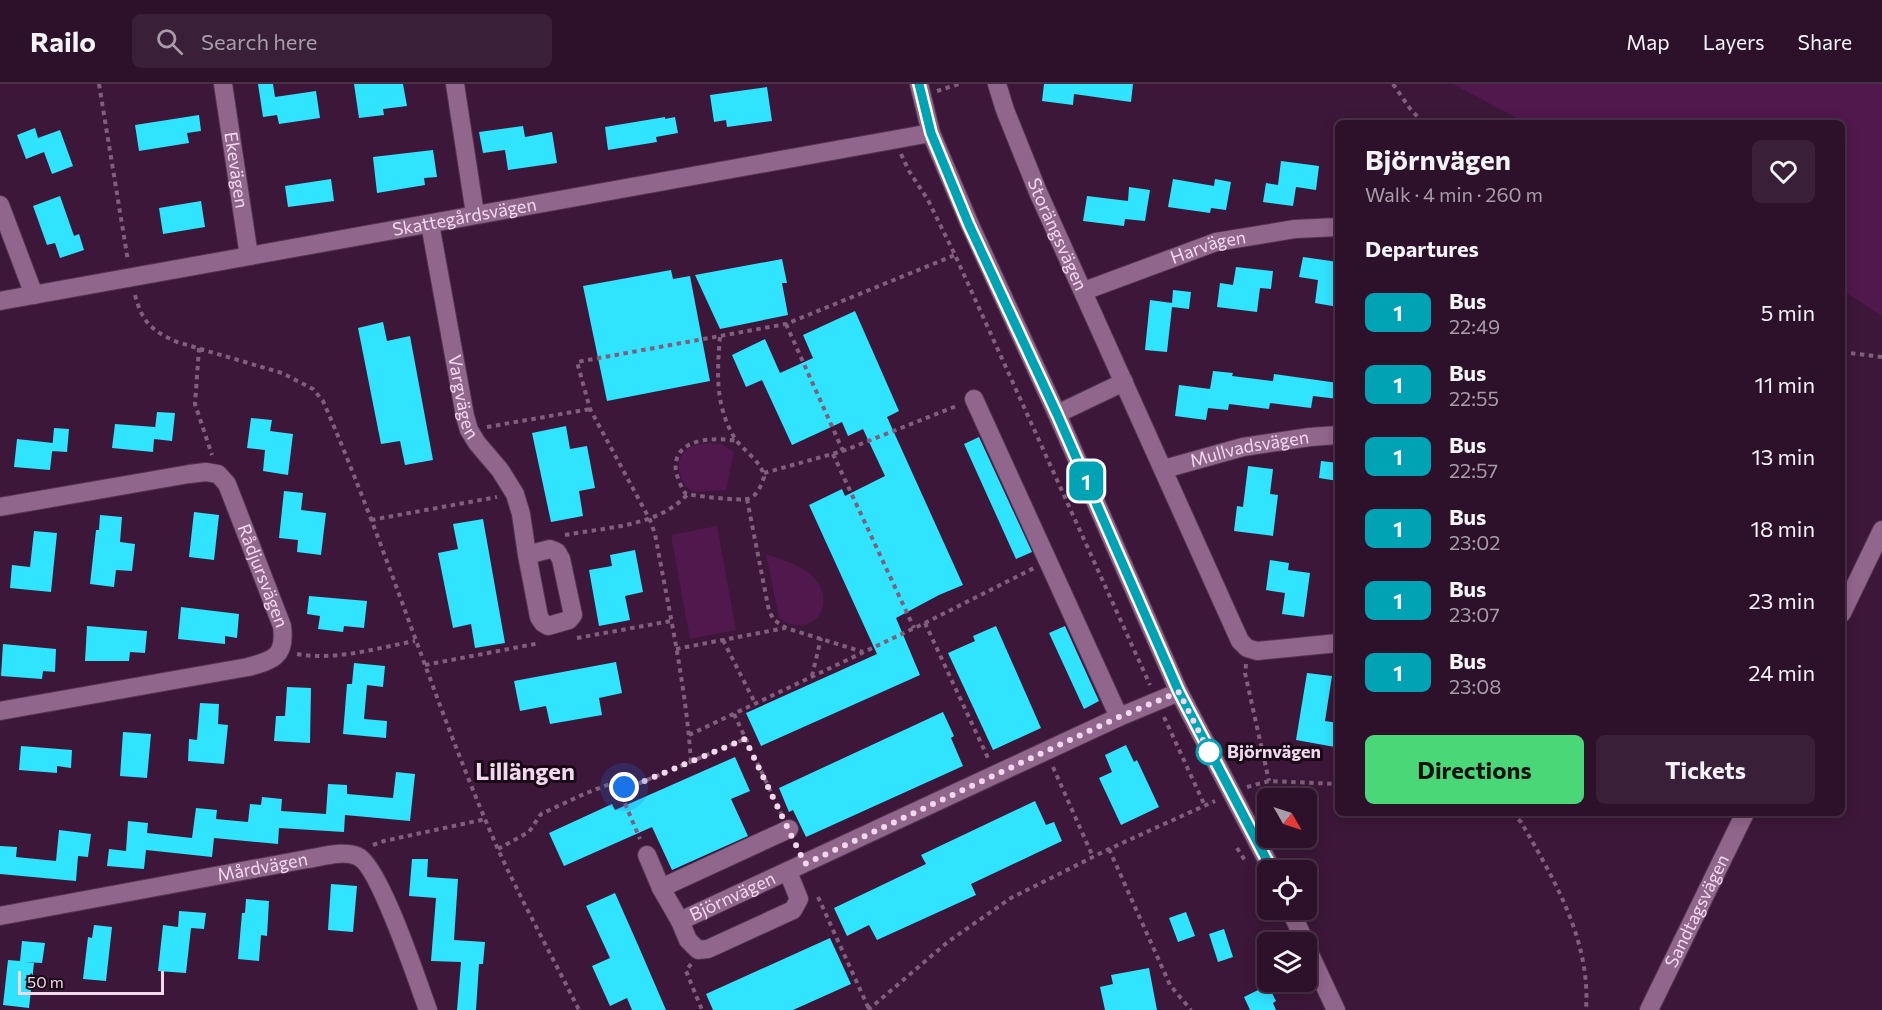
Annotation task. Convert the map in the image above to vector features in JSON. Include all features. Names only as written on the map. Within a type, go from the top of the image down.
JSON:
[{"type":"street","name":"Ekevägen","points":[[223,84],[249,256]]},
{"type":"street","points":[[455,84],[475,214]]},
{"type":"street","points":[[919,84],[931,133],[969,225],[1057,414],[1179,692],[1267,860]]},
{"type":"street","name":"Storängsvägen","points":[[997,84],[1023,155],[1240,641],[1252,650]]},
{"type":"street","name":"Skattegårdsvägen","points":[[0,301],[931,133]]},
{"type":"street","points":[[0,205],[34,295]]},
{"type":"street","name":"Vargvägen","points":[[430,224],[469,430],[515,494],[521,514],[527,555]]},
{"type":"street","name":"Harvägen","points":[[1084,291],[1216,242],[1295,229],[1335,228]]},
{"type":"street","points":[[1057,414],[1124,382]]},
{"type":"street","points":[[974,399],[1119,717]]},
{"type":"street","name":"Mullvadsvägen","points":[[1164,469],[1243,447],[1335,435]]},
{"type":"street","points":[[0,507],[189,474],[206,472],[218,474]]},
{"type":"street","name":"Rådjursvägen","points":[[0,711],[248,668],[264,663],[281,652],[284,644],[282,626],[227,484],[218,474]]},
{"type":"street","points":[[1845,607],[1882,530]]},
{"type":"street","points":[[1252,650],[1335,643]]},
{"type":"street","name":"Björnvägen","points":[[788,872],[799,898],[793,910],[708,949],[698,950],[688,940],[680,921],[1119,717],[1179,692]]},
{"type":"street","name":"Sandtagsvägen","points":[[1649,1010],[1744,816]]},
{"type":"street","points":[[662,888],[789,829]]},
{"type":"street","name":"Mårdvägen","points":[[0,916],[307,859],[345,854],[355,855]]},
{"type":"street","points":[[355,855],[366,862],[379,884],[428,1010]]},
{"type":"street","points":[[648,855],[680,921]]},
{"type":"street","points":[[1317,969],[1336,1010]]},
{"type":"path","points":[[99,84],[131,277],[141,315],[146,323],[162,335],[282,373],[313,389],[323,401],[498,849],[579,1010]]},
{"type":"path","points":[[1393,84],[1421,120]]},
{"type":"path","points":[[896,139],[909,171],[928,200],[955,255],[1205,806]]},
{"type":"path","points":[[690,762],[689,735],[676,649],[655,534],[650,520],[590,409],[577,362],[786,324],[955,255]]},
{"type":"path","points":[[786,324],[843,451]]},
{"type":"path","points":[[560,536],[650,520],[673,508],[687,495],[747,499],[759,488],[764,473],[737,441],[724,416],[718,393],[720,337]]},
{"type":"path","points":[[199,348],[195,404],[218,474]]},
{"type":"path","points":[[1845,352],[1882,357]]},
{"type":"path","points":[[764,473],[843,451],[974,399]]},
{"type":"path","points":[[469,430],[590,409]]},
{"type":"path","points":[[687,495],[676,470],[676,461],[681,450],[695,442],[706,440],[737,441]]},
{"type":"path","points":[[833,454],[914,628]]},
{"type":"path","points":[[371,520],[515,494]]},
{"type":"path","points":[[747,499],[769,611],[774,620],[786,628],[863,652]]},
{"type":"path","points":[[689,735],[925,623],[1047,562]]},
{"type":"path","points":[[925,623],[996,775]]},
{"type":"path","points":[[676,649],[786,628]]},
{"type":"path","points":[[812,677],[821,639]]},
{"type":"path","points":[[723,640],[755,703]]},
{"type":"path","points":[[281,652],[322,656],[354,653],[415,641]]},
{"type":"path","points":[[1252,650],[1245,673],[1269,781]]},
{"type":"path","points":[[734,714],[789,829]]},
{"type":"path","points":[[498,849],[529,832],[541,814],[610,784],[618,787],[635,785],[745,739]]},
{"type":"path","points":[[1047,752],[1093,857]]},
{"type":"path","points":[[805,864],[868,1010],[949,941],[1011,898],[1109,849],[1253,784],[1269,781],[1335,784]]},
{"type":"path","points":[[618,787],[648,855]]},
{"type":"path","points":[[1515,816],[1521,822],[1566,903],[1584,969],[1586,1010]]},
{"type":"path","points":[[355,855],[384,841],[486,819]]},
{"type":"path","points":[[1109,849],[1170,985],[1191,1010]]},
{"type":"path","points":[[698,950],[686,971],[702,1010]]},
{"type":"shaded area","points":[[1453,84],[1882,84],[1882,316],[1845,292],[1845,120],[1520,120]]},
{"type":"shaded area","points":[[708,443],[721,444],[734,452],[726,490],[693,492],[688,489],[682,479],[679,461],[688,449]]},
{"type":"shaded area","points":[[717,526],[736,630],[690,639],[671,535]]},
{"type":"shaded area","points":[[766,554],[802,568],[820,587],[823,607],[811,622],[802,625],[791,624],[779,618]]},
{"type":"building","points":[[258,84],[273,84],[275,97],[316,91],[320,118],[279,124],[277,115],[263,117]]},
{"type":"building","points":[[354,84],[403,84],[407,106],[383,109],[384,115],[359,118]]},
{"type":"building","points":[[1044,84],[1133,84],[1131,102],[1074,94],[1073,105],[1042,101]]},
{"type":"building","points":[[767,87],[772,121],[727,127],[726,120],[714,122],[710,95]]},
{"type":"building","points":[[199,115],[201,131],[187,133],[189,143],[139,151],[135,125]]},
{"type":"building","points":[[665,117],[665,119],[675,117],[678,133],[656,137],[657,142],[608,150],[605,127]]},
{"type":"building","points":[[523,126],[525,137],[552,132],[557,163],[508,170],[505,150],[483,153],[479,132]]},
{"type":"building","points":[[35,128],[38,138],[60,130],[73,166],[52,174],[44,152],[26,159],[17,135]]},
{"type":"building","points":[[433,150],[437,177],[424,178],[425,185],[377,193],[373,157]]},
{"type":"building","points":[[1281,161],[1319,166],[1316,190],[1296,187],[1293,206],[1263,202],[1266,183],[1278,185]]},
{"type":"building","points":[[331,179],[334,201],[288,207],[285,186]]},
{"type":"building","points":[[1173,179],[1214,186],[1215,179],[1231,182],[1226,210],[1211,208],[1210,213],[1168,207]]},
{"type":"building","points":[[1129,187],[1150,190],[1145,221],[1125,219],[1124,226],[1083,221],[1087,196],[1128,201]]},
{"type":"building","points":[[60,196],[74,236],[79,234],[84,250],[60,258],[55,243],[47,245],[33,206]]},
{"type":"building","points":[[201,201],[205,227],[163,234],[159,208]]},
{"type":"building","points":[[1303,257],[1335,262],[1335,306],[1315,303],[1318,280],[1299,277]]},
{"type":"building","points":[[782,259],[787,283],[782,283],[788,315],[720,329],[695,275]]},
{"type":"building","points":[[1236,267],[1273,271],[1271,289],[1260,288],[1257,312],[1217,307],[1220,283],[1233,285]]},
{"type":"building","points":[[671,270],[673,279],[690,276],[710,381],[607,401],[583,286]]},
{"type":"building","points":[[1173,290],[1191,292],[1189,309],[1172,307],[1167,352],[1145,350],[1150,300],[1172,303]]},
{"type":"building","points":[[855,311],[899,411],[887,417],[963,585],[896,618],[920,675],[761,746],[746,713],[877,654],[809,505],[842,489],[845,496],[885,476],[863,429],[848,436],[842,422],[792,445],[762,380],[746,387],[732,355],[765,339],[780,373],[813,358],[803,335]]},
{"type":"building","points":[[383,322],[387,341],[410,336],[433,460],[405,465],[400,441],[381,444],[358,328]]},
{"type":"building","points":[[1213,371],[1233,373],[1232,376],[1273,381],[1274,374],[1335,383],[1335,399],[1313,396],[1311,408],[1270,403],[1269,409],[1229,404],[1228,410],[1208,408],[1206,420],[1175,416],[1179,385],[1210,389]]},
{"type":"building","points":[[157,412],[175,413],[172,441],[154,439],[153,452],[112,448],[115,424],[155,427],[155,429]]},
{"type":"building","points":[[251,418],[272,420],[270,431],[293,434],[288,475],[263,471],[265,450],[247,448]]},
{"type":"building","points":[[566,426],[570,449],[587,446],[595,488],[579,491],[583,516],[551,522],[532,433]]},
{"type":"building","points":[[54,428],[69,429],[67,452],[52,451]]},
{"type":"building","points":[[979,437],[1032,552],[1016,559],[964,444]]},
{"type":"building","points":[[17,439],[53,443],[50,470],[14,467]]},
{"type":"building","points":[[1321,461],[1335,463],[1335,481],[1319,478]]},
{"type":"building","points":[[1248,466],[1273,469],[1270,494],[1278,495],[1273,536],[1234,531],[1237,506],[1243,507]]},
{"type":"building","points":[[284,491],[303,493],[301,510],[326,513],[321,555],[297,552],[298,540],[279,538]]},
{"type":"building","points":[[194,512],[219,515],[214,560],[189,557]]},
{"type":"building","points":[[100,515],[122,517],[120,542],[135,544],[132,571],[116,570],[114,587],[90,584],[96,530],[99,530]]},
{"type":"building","points":[[483,519],[505,643],[475,648],[471,624],[453,628],[438,553],[458,549],[453,524]]},
{"type":"building","points":[[34,531],[57,533],[51,592],[10,588],[12,565],[30,567]]},
{"type":"building","points":[[635,550],[643,592],[625,596],[630,620],[599,626],[589,570],[612,566],[610,555]]},
{"type":"building","points":[[1270,560],[1289,563],[1288,570],[1310,573],[1304,617],[1282,614],[1285,593],[1266,590]]},
{"type":"building","points":[[309,596],[367,601],[364,628],[344,626],[343,632],[318,629],[320,616],[307,614]]},
{"type":"building","points":[[181,607],[239,614],[237,638],[225,636],[225,644],[178,639]]},
{"type":"building","points":[[87,626],[147,631],[145,653],[130,652],[129,661],[85,661]]},
{"type":"building","points":[[996,626],[1041,728],[993,750],[948,653],[975,641],[973,636]]},
{"type":"building","points":[[1065,626],[1099,701],[1084,709],[1049,633]]},
{"type":"building","points":[[3,644],[56,649],[55,672],[43,671],[42,679],[1,676]]},
{"type":"building","points":[[616,662],[622,693],[599,698],[602,715],[550,724],[546,706],[520,711],[514,681]]},
{"type":"building","points":[[354,663],[385,666],[383,687],[367,685],[364,719],[387,721],[386,738],[343,734],[347,684],[352,684]]},
{"type":"building","points":[[1307,673],[1332,676],[1325,721],[1335,723],[1335,747],[1296,740]]},
{"type":"building","points":[[287,687],[311,688],[310,743],[274,741],[276,716],[285,716]]},
{"type":"building","points":[[200,703],[219,704],[218,724],[228,725],[224,764],[188,761],[189,739],[197,740]]},
{"type":"building","points":[[943,712],[954,736],[951,738],[963,766],[806,837],[793,810],[789,812],[779,788]]},
{"type":"building","points":[[123,732],[151,734],[147,778],[120,776]]},
{"type":"building","points":[[1126,745],[1134,762],[1137,760],[1159,807],[1121,825],[1099,778],[1112,772],[1105,755]]},
{"type":"building","points":[[21,746],[72,750],[71,768],[57,766],[57,773],[19,770]]},
{"type":"building","points":[[735,757],[750,791],[731,799],[748,836],[672,870],[652,827],[564,866],[549,833],[612,804],[615,810]]},
{"type":"building","points":[[396,772],[415,774],[410,821],[345,815],[344,832],[279,828],[278,844],[214,838],[212,857],[146,850],[144,869],[107,866],[109,849],[126,851],[128,821],[148,823],[147,833],[192,838],[196,808],[217,810],[216,819],[248,822],[250,804],[261,805],[262,797],[282,799],[281,811],[326,814],[328,784],[347,785],[347,794],[393,798]]},
{"type":"building","points":[[1035,801],[1046,825],[1054,822],[1062,841],[971,884],[976,895],[877,940],[869,925],[847,936],[834,908],[926,864],[921,855]]},
{"type":"building","points":[[59,830],[91,834],[88,857],[78,856],[76,881],[0,874],[0,846],[17,847],[16,857],[56,861]]},
{"type":"building","points":[[412,859],[428,859],[427,877],[458,879],[454,940],[485,942],[483,964],[479,964],[476,1010],[457,1010],[461,962],[431,961],[436,898],[409,896]]},
{"type":"building","points":[[331,884],[357,886],[353,932],[328,930]]},
{"type":"building","points":[[615,893],[666,1010],[632,1010],[627,998],[610,1006],[592,966],[610,958],[586,906]]},
{"type":"building","points":[[246,899],[269,901],[267,936],[261,935],[259,961],[238,959],[242,913],[245,913]]},
{"type":"building","points":[[179,911],[206,913],[204,929],[191,928],[186,973],[158,971],[163,925],[178,927]]},
{"type":"building","points":[[1186,912],[1195,936],[1178,942],[1169,918]]},
{"type":"building","points":[[94,925],[112,927],[106,981],[83,979],[88,937],[92,938]]},
{"type":"building","points":[[1224,929],[1233,957],[1218,962],[1209,934]]},
{"type":"building","points":[[830,938],[851,984],[793,1010],[713,1010],[706,994]]},
{"type":"building","points":[[22,941],[45,943],[42,963],[24,962],[34,963],[29,1008],[3,1005],[8,960],[20,961]]},
{"type":"building","points":[[1149,968],[1157,1010],[1105,1010],[1100,987],[1113,984],[1111,975]]},
{"type":"building","points":[[1257,990],[1272,992],[1276,1001],[1273,1003],[1276,1010],[1250,1010],[1244,997]]},
{"type":"bus line","name":"1","points":[[919,84],[931,133],[969,225],[1057,414],[1190,716],[1267,860]]},
{"type":"place","name":"Björnvägen","points":[[1209,752]]},
{"type":"district","name":"Lillängen","points":[[525,772]]},
{"type":"route","points":[[624,787],[635,785],[745,739],[805,864],[1119,717],[1179,692],[1209,752]]}]
